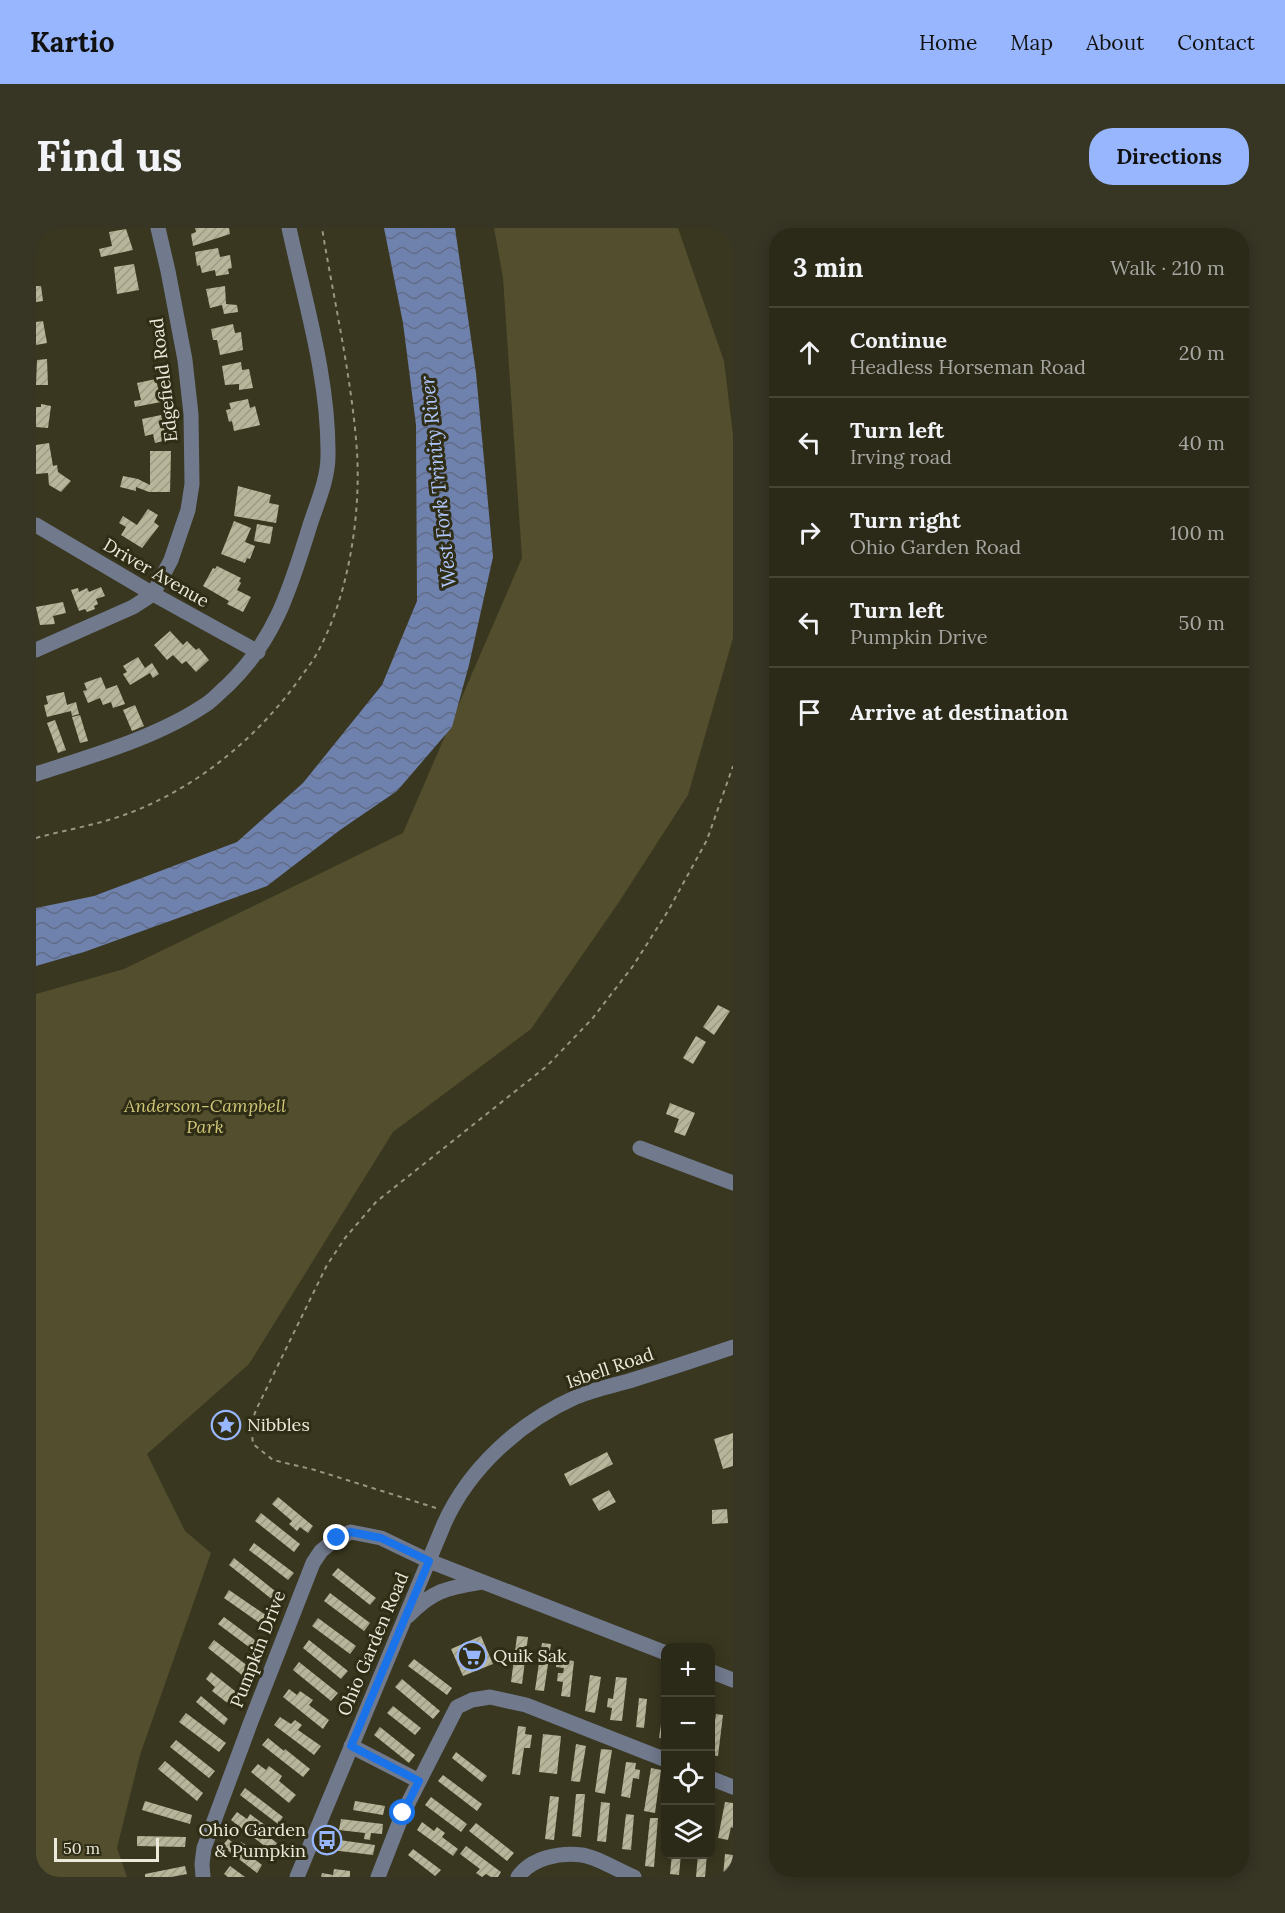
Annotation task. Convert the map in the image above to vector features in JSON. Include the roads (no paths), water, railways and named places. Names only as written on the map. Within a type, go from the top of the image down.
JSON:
[{"type":"street","name":"Edgefield Road","points":[[153,594],[171,560],[188,510],[192,484],[191,414],[184,360],[158,228]]},
{"type":"street","points":[[36,774],[113,749],[173,723],[209,703],[258,652],[290,589],[324,479],[328,458],[327,415],[289,228]]},
{"type":"street","name":"Driver Avenue","points":[[36,525],[258,652]]},
{"type":"street","points":[[36,650],[133,607],[153,594]]},
{"type":"street","points":[[640,1148],[733,1183]]},
{"type":"street","name":"Isbell Road","points":[[429,1561],[449,1512],[472,1478],[525,1426],[577,1397],[733,1347]]},
{"type":"street","name":"Pumpkin Drive","points":[[203,1877],[204,1848],[250,1724],[317,1557],[337,1538],[351,1532],[381,1538],[429,1561]]},
{"type":"street","name":"Ohio Garden Road","points":[[297,1877],[429,1561],[661,1651]]},
{"type":"street","points":[[404,1620],[420,1603],[443,1589],[483,1582]]},
{"type":"street","points":[[715,1673],[733,1680]]},
{"type":"street","points":[[378,1877],[403,1813],[457,1707],[472,1700],[490,1697],[526,1705],[661,1758]]},
{"type":"street","points":[[351,1746],[419,1781]]},
{"type":"street","points":[[715,1780],[733,1787]]},
{"type":"street","points":[[518,1877],[522,1871],[537,1861],[555,1855],[583,1855],[634,1877]]},
{"type":"water","name":"West Fork Trinity River","points":[[384,228],[455,228],[476,373],[493,557],[469,665],[452,727],[397,791],[340,830],[267,886],[84,952],[36,966],[36,908],[94,896],[237,842],[303,783],[382,685],[417,601],[416,425],[403,323]]},
{"type":"place","name":"Nibbles","points":[[226,1425]]},
{"type":"place","name":"Quik Sak","points":[[472,1656]]},
{"type":"place","name":"Ohio Garden & Pumpkin","points":[[327,1840]]},
{"type":"park label","name":"Anderson-Campbell Park","points":[[205,1116]]}]
